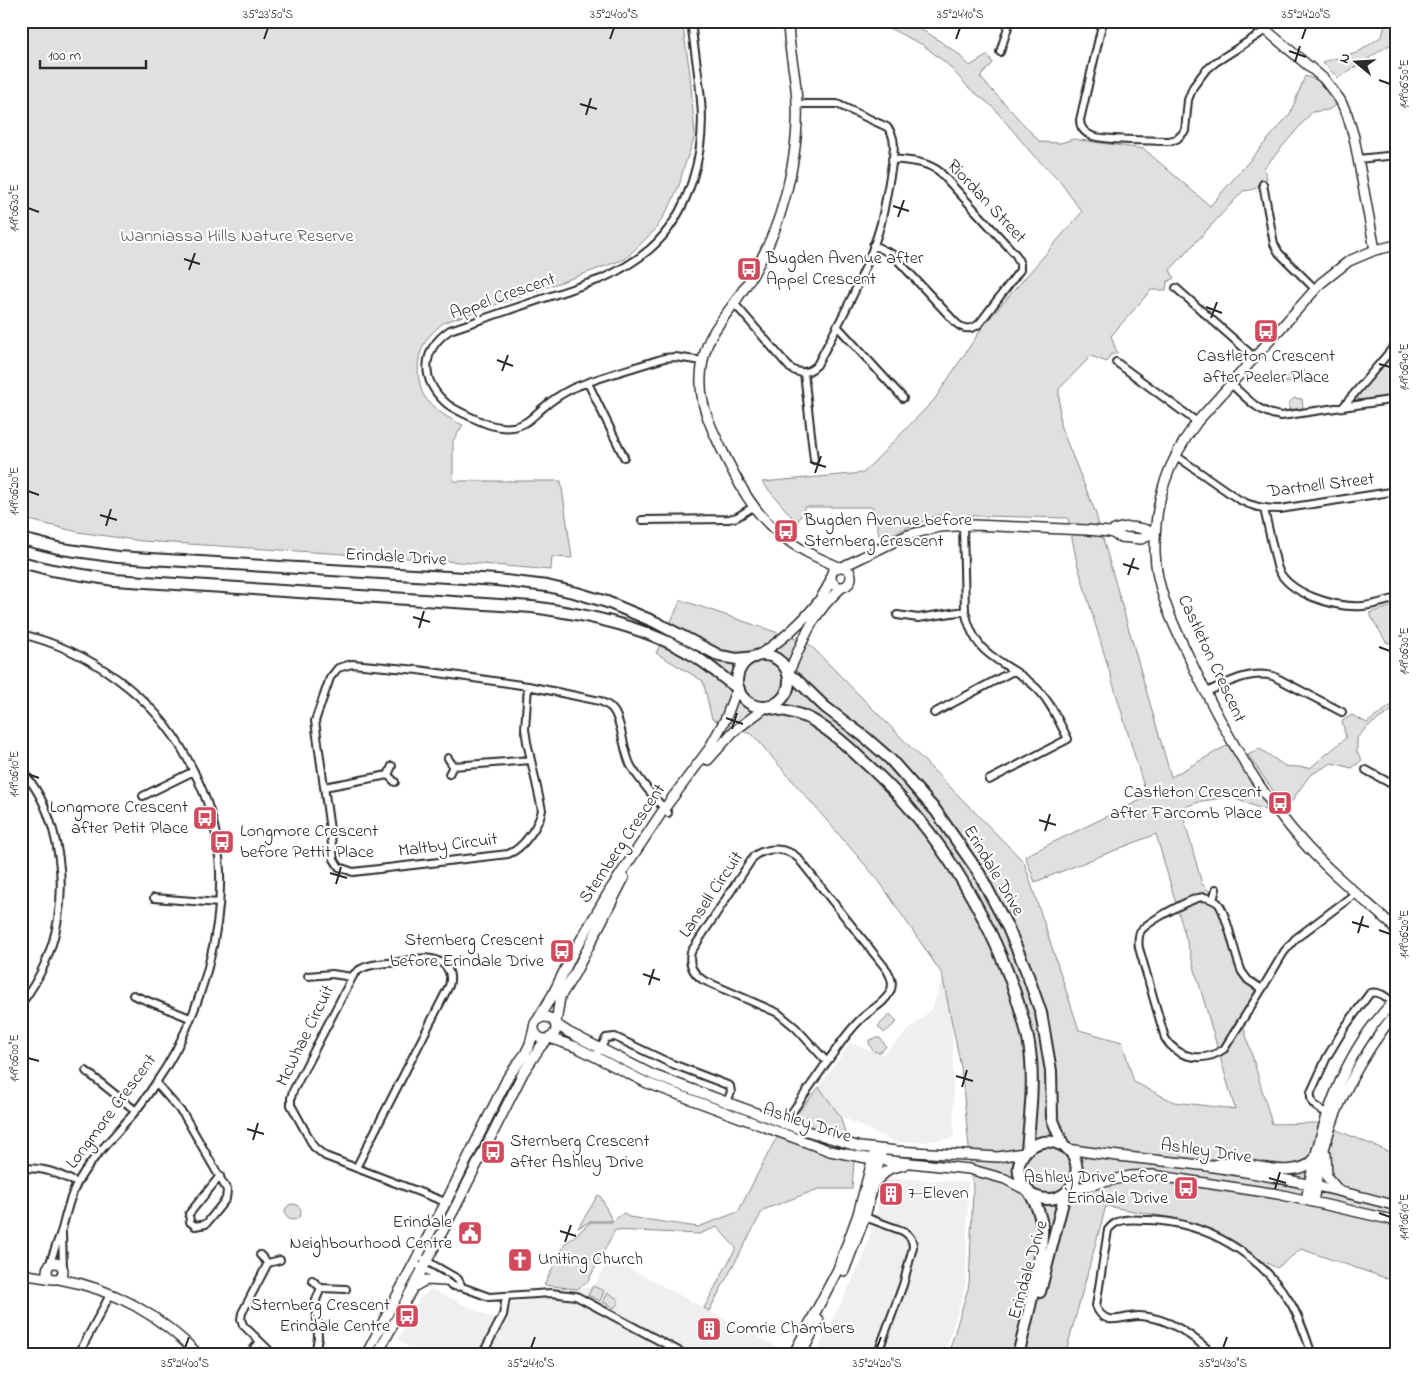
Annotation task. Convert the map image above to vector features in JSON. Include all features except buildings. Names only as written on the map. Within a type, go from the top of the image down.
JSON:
[{"type":"main road","name":"Erindale Drive","points":[[21,539],[62,549],[118,557],[497,580],[547,586],[577,593],[631,611],[720,656],[736,659],[756,656]]},
{"type":"main road","points":[[21,544],[62,553],[118,557]]},
{"type":"main road","points":[[21,562],[52,570],[114,580],[532,607],[564,611],[620,624],[663,640],[698,659],[739,690],[744,698],[752,704],[767,707],[776,704],[783,697],[789,684],[788,674],[782,664],[774,658],[756,656],[746,662],[740,670],[738,679],[739,690]]},
{"type":"main road","name":"Erindale Drive","points":[[788,674],[890,759],[936,811],[988,889],[1023,962],[1041,1013],[1052,1071],[1052,1118],[1065,1147]]},
{"type":"main road","name":"Erindale Drive","points":[[767,707],[813,721],[832,734],[869,765],[923,824],[971,895],[1004,964],[1023,1019],[1029,1043],[1032,1092],[1026,1152]]},
{"type":"main road","points":[[1045,1141],[1065,1147],[1073,1156],[1076,1165],[1076,1174],[1067,1192],[1054,1199],[1045,1199],[1028,1192],[1019,1176],[1020,1160],[1026,1152],[1037,1143],[1045,1141]]},
{"type":"main road","name":"Erindale Drive","points":[[1019,1355],[1036,1280],[1042,1239],[1040,1214],[1028,1192]]},
{"type":"main road","name":"Erindale Drive","points":[[1019,1355],[1027,1336],[1067,1192]]},
{"type":"street","name":"Appel Crescent","points":[[691,21],[701,102],[702,127],[699,151],[686,197],[664,234],[644,254],[620,271],[450,330],[440,337],[433,346],[428,356],[427,367],[431,384],[446,403],[486,424],[503,428],[524,424],[557,397],[588,383],[664,358],[675,357],[703,361]]},
{"type":"street","points":[[788,21],[797,104],[792,168],[784,202],[762,258],[716,328],[708,344],[703,361],[701,386],[708,420],[741,489],[753,507],[780,534],[816,557],[848,569],[851,576]]},
{"type":"street","points":[[1000,52],[1010,21]]},
{"type":"street","points":[[1103,21],[1080,124],[1090,136],[1123,139],[1169,141],[1177,139],[1185,131],[1188,100],[1200,76],[1216,62],[1266,30]]},
{"type":"street","points":[[1258,21],[1329,85],[1348,114],[1375,250]]},
{"type":"street","points":[[734,303],[790,368],[796,372],[804,373],[812,370],[854,294],[873,245],[886,203],[894,138],[891,131],[887,127],[837,104],[797,104]]},
{"type":"street","points":[[1358,159],[1397,155]]},
{"type":"street","name":"Riordan Street","points":[[873,245],[892,254],[956,324],[964,328],[974,328],[979,324],[1020,270],[1020,264],[1016,255],[940,172],[933,166],[925,163],[892,159]]},
{"type":"street","points":[[1263,184],[1274,244],[1279,253],[1315,289]]},
{"type":"street","name":"Castleton Crescent","points":[[1397,245],[1375,250],[1349,261],[1334,271],[1315,289],[1197,422],[1175,455],[1164,481],[1157,512],[1155,553],[1158,578],[1169,614],[1206,692],[1274,807],[1300,839],[1335,875],[1356,893],[1395,921],[1397,934]]},
{"type":"street","points":[[1176,288],[1254,357]]},
{"type":"street","points":[[837,326],[903,398]]},
{"type":"street","points":[[1343,407],[1397,344]]},
{"type":"street","points":[[1116,362],[1197,422]]},
{"type":"street","points":[[804,373],[814,460]]},
{"type":"street","points":[[588,383],[624,457]]},
{"type":"street","points":[[1231,384],[1258,408],[1269,414],[1281,416],[1397,399]]},
{"type":"street","name":"Dartnell Street","points":[[1175,455],[1238,500],[1264,509],[1280,509],[1397,491]]},
{"type":"street","points":[[642,520],[729,519],[737,518],[753,507]]},
{"type":"street","points":[[1264,509],[1279,574],[1287,584],[1316,598],[1346,606],[1377,604],[1397,598]]},
{"type":"street","points":[[1142,528],[1157,512]]},
{"type":"street","points":[[756,656],[776,643],[811,610],[823,595],[832,571],[908,535],[929,529],[963,525],[1110,532],[1120,537],[1141,539],[1156,533]]},
{"type":"street","points":[[963,525],[965,611],[968,624],[983,649],[995,660],[1032,684],[1042,694],[1068,739],[989,780]]},
{"type":"street","points":[[1110,532],[1120,527],[1142,528],[1156,533]]},
{"type":"street","points":[[1141,539],[1155,553]]},
{"type":"street","points":[[788,674],[802,640],[813,621],[830,598],[849,582],[856,564],[864,556]]},
{"type":"street","points":[[816,557],[823,564],[833,584],[842,587]]},
{"type":"street","points":[[897,614],[918,618],[965,611]]},
{"type":"street","name":"Longmore Crescent","points":[[21,634],[46,641],[97,665],[120,680],[159,717],[182,748],[208,803],[216,836],[220,870],[219,903],[213,943],[207,970],[190,1018],[170,1060],[156,1083],[136,1111],[93,1159],[77,1183],[69,1200],[49,1266]]},
{"type":"street","name":"Maltby Circuit","points":[[528,686],[525,729],[542,803],[542,813],[519,849],[508,854],[353,872],[339,866],[334,859],[315,721],[333,672],[341,666],[352,664],[418,670],[528,686],[600,701],[610,706],[616,714],[624,747],[632,767],[640,780],[666,811]]},
{"type":"street","points":[[934,713],[1013,671]]},
{"type":"street","points":[[1206,692],[1248,675],[1263,673],[1273,676],[1342,712]]},
{"type":"street","name":"Sternberg Crescent","points":[[538,1019],[598,910],[709,749],[726,718],[734,696],[739,690]]},
{"type":"street","name":"Sternberg Crescent","points":[[666,811],[724,742],[767,707]]},
{"type":"street","points":[[448,758],[453,766]]},
{"type":"street","points":[[453,766],[531,760]]},
{"type":"street","points":[[388,775],[392,766]]},
{"type":"street","points":[[449,774],[453,766]]},
{"type":"street","points":[[21,770],[37,791],[49,817],[60,864],[61,890],[57,927],[50,951],[40,974],[21,1004]]},
{"type":"street","points":[[1366,770],[1397,787]]},
{"type":"street","points":[[143,796],[194,771]]},
{"type":"street","points":[[324,787],[388,775]]},
{"type":"street","points":[[388,775],[395,782]]},
{"type":"street","name":"Lansell Circuit","points":[[778,1132],[846,1036],[860,1019],[887,997],[892,986],[888,970],[798,858],[788,851],[767,850],[754,856],[692,952],[690,962],[696,976],[765,1006],[784,1017],[827,1062]]},
{"type":"street","name":"Sternberg Crescent","points":[[556,1024],[560,996],[576,973],[630,865]]},
{"type":"street","points":[[1213,900],[1216,889]]},
{"type":"street","points":[[1262,989],[1248,980],[1242,972],[1222,910],[1213,900],[1204,897],[1195,899],[1150,923],[1141,932],[1138,939],[1139,948],[1165,1038],[1177,1051],[1185,1055],[1202,1058],[1216,1055],[1224,1050],[1229,1043],[1262,989],[1284,952],[1295,940],[1356,893]]},
{"type":"street","points":[[154,898],[219,903]]},
{"type":"street","name":"McWhae Circuit","points":[[356,1168],[450,986],[449,965],[438,960],[426,958],[365,966],[358,969],[352,976],[291,1098],[294,1112],[318,1151],[325,1156],[356,1168],[446,1202],[456,1206]]},
{"type":"street","name":"McWhae Circuit","points":[[308,976],[332,974],[352,976]]},
{"type":"street","points":[[1310,1201],[1314,1158],[1331,1114],[1340,1083],[1355,1054],[1373,1026],[1396,1004],[1380,994],[1370,993],[1345,1027],[1327,1057],[1311,1092],[1312,1102],[1321,1110],[1331,1114]]},
{"type":"street","points":[[133,995],[190,1018]]},
{"type":"street","points":[[366,1355],[446,1202],[508,1077],[525,1054],[538,1019],[548,1017],[556,1024],[555,1034],[536,1053],[523,1073],[379,1353]]},
{"type":"street","name":"Ashley Drive","points":[[556,1024],[647,1083],[825,1150],[876,1160],[969,1169],[1005,1179],[1028,1192]]},
{"type":"street","points":[[534,1028],[539,1037],[550,1038]]},
{"type":"street","points":[[598,1053],[606,1038],[615,1037],[670,1063],[730,1086],[731,1092],[723,1113]]},
{"type":"street","name":"Ashley Drive","points":[[550,1038],[598,1053],[784,1124],[860,1147],[998,1157],[1026,1152]]},
{"type":"street","points":[[86,1071],[136,1111]]},
{"type":"street","points":[[156,1083],[184,1115],[220,1176],[227,1190],[226,1199],[206,1224],[195,1226],[190,1222],[189,1214],[220,1176]]},
{"type":"street","points":[[1331,1114],[1328,1137],[1327,1177],[1339,1191]]},
{"type":"street","points":[[1312,1185],[1328,1137]]},
{"type":"street","name":"Ashley Drive","points":[[1065,1147],[1094,1154],[1264,1172],[1397,1206]]},
{"type":"street","points":[[792,1355],[824,1304],[837,1278],[861,1216],[878,1149]]},
{"type":"street","points":[[839,1153],[863,1166],[869,1184]]},
{"type":"street","points":[[942,1153],[948,1168]]},
{"type":"street","points":[[1264,1172],[1273,1169],[1298,1168],[1308,1164],[1314,1158]]},
{"type":"street","points":[[869,1184],[889,1169],[912,1164]]},
{"type":"street","points":[[21,1168],[43,1168],[77,1183]]},
{"type":"street","name":"Ashley Drive","points":[[1067,1192],[1130,1176],[1152,1175],[1261,1191],[1397,1222]]},
{"type":"street","points":[[1385,1202],[1397,1211]]},
{"type":"street","points":[[861,1216],[903,1231],[913,1242],[903,1286],[877,1355]]},
{"type":"street","points":[[1215,1355],[1178,1326],[1165,1320],[1137,1316],[1114,1319],[1106,1318],[1100,1314],[1096,1306],[1108,1230],[1112,1224],[1123,1220],[1179,1224],[1211,1234],[1237,1248],[1266,1271],[1280,1286],[1300,1322],[1312,1355]]},
{"type":"street","name":"Longmore Crescent","points":[[61,1230],[63,1268]]},
{"type":"street","points":[[260,1255],[268,1263]]},
{"type":"street","points":[[416,1259],[453,1286],[462,1287],[489,1297],[551,1293],[576,1296],[686,1355]]},
{"type":"street","points":[[274,1355],[243,1325],[241,1319],[242,1313],[268,1263],[280,1260]]},
{"type":"street","points":[[23,1274],[57,1263],[83,1283]]},
{"type":"street","points":[[425,1265],[458,1279],[462,1287]]},
{"type":"street","points":[[49,1266],[47,1274],[56,1279]]},
{"type":"street","points":[[56,1279],[62,1276],[63,1268]]},
{"type":"street","points":[[23,1274],[83,1283],[111,1293],[148,1313],[170,1328],[199,1355]]},
{"type":"street","points":[[312,1280],[321,1288],[346,1289]]},
{"type":"street","points":[[413,1288],[426,1280],[444,1281]]},
{"type":"street","points":[[315,1355],[318,1337],[316,1300],[321,1288]]},
{"type":"street","points":[[78,1355],[111,1293]]},
{"type":"street","points":[[482,1355],[503,1315],[506,1297]]},
{"type":"street","points":[[801,1355],[824,1304]]},
{"type":"street","points":[[248,1355],[260,1342]]},
{"type":"shaded area","points":[[942,979],[949,999],[952,1021],[954,1138],[924,1142],[894,1142],[840,1116],[819,1087],[850,1043],[882,1055],[932,1009]]},
{"type":"shaded area","points":[[886,1178],[968,1182],[966,1284],[944,1355],[815,1355],[863,1259]]},
{"type":"shaded area","points":[[610,1258],[792,1355],[417,1355],[398,1339],[420,1298],[431,1289],[494,1319],[511,1304],[594,1286]]},
{"type":"green space","name":"Wanniassa Hills Nature Reserve","points":[[21,21],[682,21],[690,74],[695,136],[680,183],[671,204],[655,230],[625,259],[445,322],[427,339],[420,354],[418,370],[420,385],[426,399],[452,420],[463,425],[453,441],[453,481],[561,481],[572,558],[552,557],[551,570],[436,560],[142,541],[78,532],[21,518]]},
{"type":"green space","points":[[875,21],[903,21],[931,35],[957,53],[970,66],[988,55],[993,63],[980,77],[1040,142],[1061,143],[1073,139],[1144,149],[1210,206],[1290,114],[1305,76],[1317,80],[1338,104],[1328,110],[1312,112],[1264,168],[1267,178],[1262,184],[1256,188],[1243,191],[1170,270],[1174,278],[1167,282],[1166,290],[1151,290],[1111,336],[1117,353],[1110,355],[1107,362],[1091,356],[1059,389],[1060,425],[1095,511],[1171,777],[1228,745],[1273,813],[1230,797],[1202,801],[1181,808],[1202,884],[1215,897],[1241,976],[1256,992],[1244,1028],[1272,1124],[1320,1123],[1397,1155],[1397,1282],[1301,1249],[1277,1268],[1172,1218],[1106,1206],[1065,1355],[948,1355],[969,1285],[973,1188],[961,1067],[942,974],[879,881],[753,735],[712,719],[703,681],[656,653],[681,600],[808,643],[1024,862],[1079,1030],[1122,1042],[1134,1082],[1174,1102],[1235,1109],[1156,834],[1035,882],[1025,856],[1147,797],[1077,563],[1068,518],[938,515],[880,539],[873,507],[805,507],[797,523],[762,482],[863,473],[934,400],[984,325],[1082,212],[1058,179],[1034,156],[993,107],[969,88],[946,63],[923,45]]},
{"type":"green space","points":[[1386,21],[1397,21],[1397,40],[1338,78],[1322,62],[1357,53],[1382,36]]},
{"type":"green space","points":[[1397,346],[1397,396],[1363,402],[1359,400],[1356,396]]},
{"type":"green space","points":[[1304,370],[1306,378],[1291,379],[1291,382],[1286,383],[1286,376]]},
{"type":"green space","points":[[1294,398],[1302,399],[1303,408],[1289,410],[1289,403]]},
{"type":"green space","points":[[1393,606],[1397,622],[1397,645],[1386,642],[1369,613]]},
{"type":"green space","points":[[1397,701],[1397,707],[1367,727],[1357,738],[1357,752],[1362,760],[1352,768],[1332,763],[1310,775],[1286,809],[1248,755],[1260,749],[1285,766],[1310,768],[1346,738],[1342,721],[1352,715],[1367,723]]},
{"type":"green space","points":[[890,1014],[897,1022],[884,1033],[878,1026]]},
{"type":"green space","points":[[880,1038],[886,1046],[880,1052],[875,1052],[869,1044],[869,1040]]},
{"type":"green space","points":[[819,1087],[840,1116],[854,1162],[852,1189],[818,1189],[763,1210],[709,1311],[704,1308],[736,1248],[717,1227],[699,1234],[615,1230],[587,1283],[577,1289],[544,1285],[565,1244],[591,1222],[611,1222],[624,1213],[629,1217],[698,1227],[738,1212],[774,1142]]},
{"type":"green space","points":[[598,1195],[601,1197],[612,1221],[591,1221],[578,1228]]},
{"type":"green space","points":[[293,1204],[299,1206],[301,1212],[299,1218],[293,1220],[287,1218],[285,1212],[287,1206]]},
{"type":"green space","points":[[593,1286],[604,1291],[600,1301],[588,1295]]},
{"type":"green space","points":[[608,1293],[618,1299],[618,1304],[614,1308],[603,1302]]},
{"type":"place","name":"Bugden Avenue after Appel Crescent","points":[[749,269]]},
{"type":"place","name":"Castleton Crescent after Peeler Place","points":[[1266,331]]},
{"type":"place","name":"Bugden Avenue before Sternberg Crescent","points":[[786,531]]},
{"type":"place","name":"Castleton Crescent after Farcomb Place","points":[[1280,803]]},
{"type":"place","name":"Longmore Crescent after Petit Place","points":[[205,818]]},
{"type":"place","name":"Longmore Crescent before Pettit Place","points":[[222,842]]},
{"type":"place","name":"Sternberg Crescent before Erindale Drive","points":[[562,951]]},
{"type":"place","name":"Sternberg Crescent after Ashley Drive","points":[[493,1152]]},
{"type":"place","name":"Ashley Drive before Erindale Drive","points":[[1186,1188]]},
{"type":"place","name":"7-Eleven","points":[[891,1194]]},
{"type":"place","name":"Erindale Neighbourhood Centre","points":[[470,1233]]},
{"type":"place","name":"Uniting Church","points":[[520,1260]]},
{"type":"place","name":"Sternberg Crescent Erindale Centre","points":[[407,1316]]},
{"type":"place","name":"Comrie Chambers","points":[[709,1329]]}]
